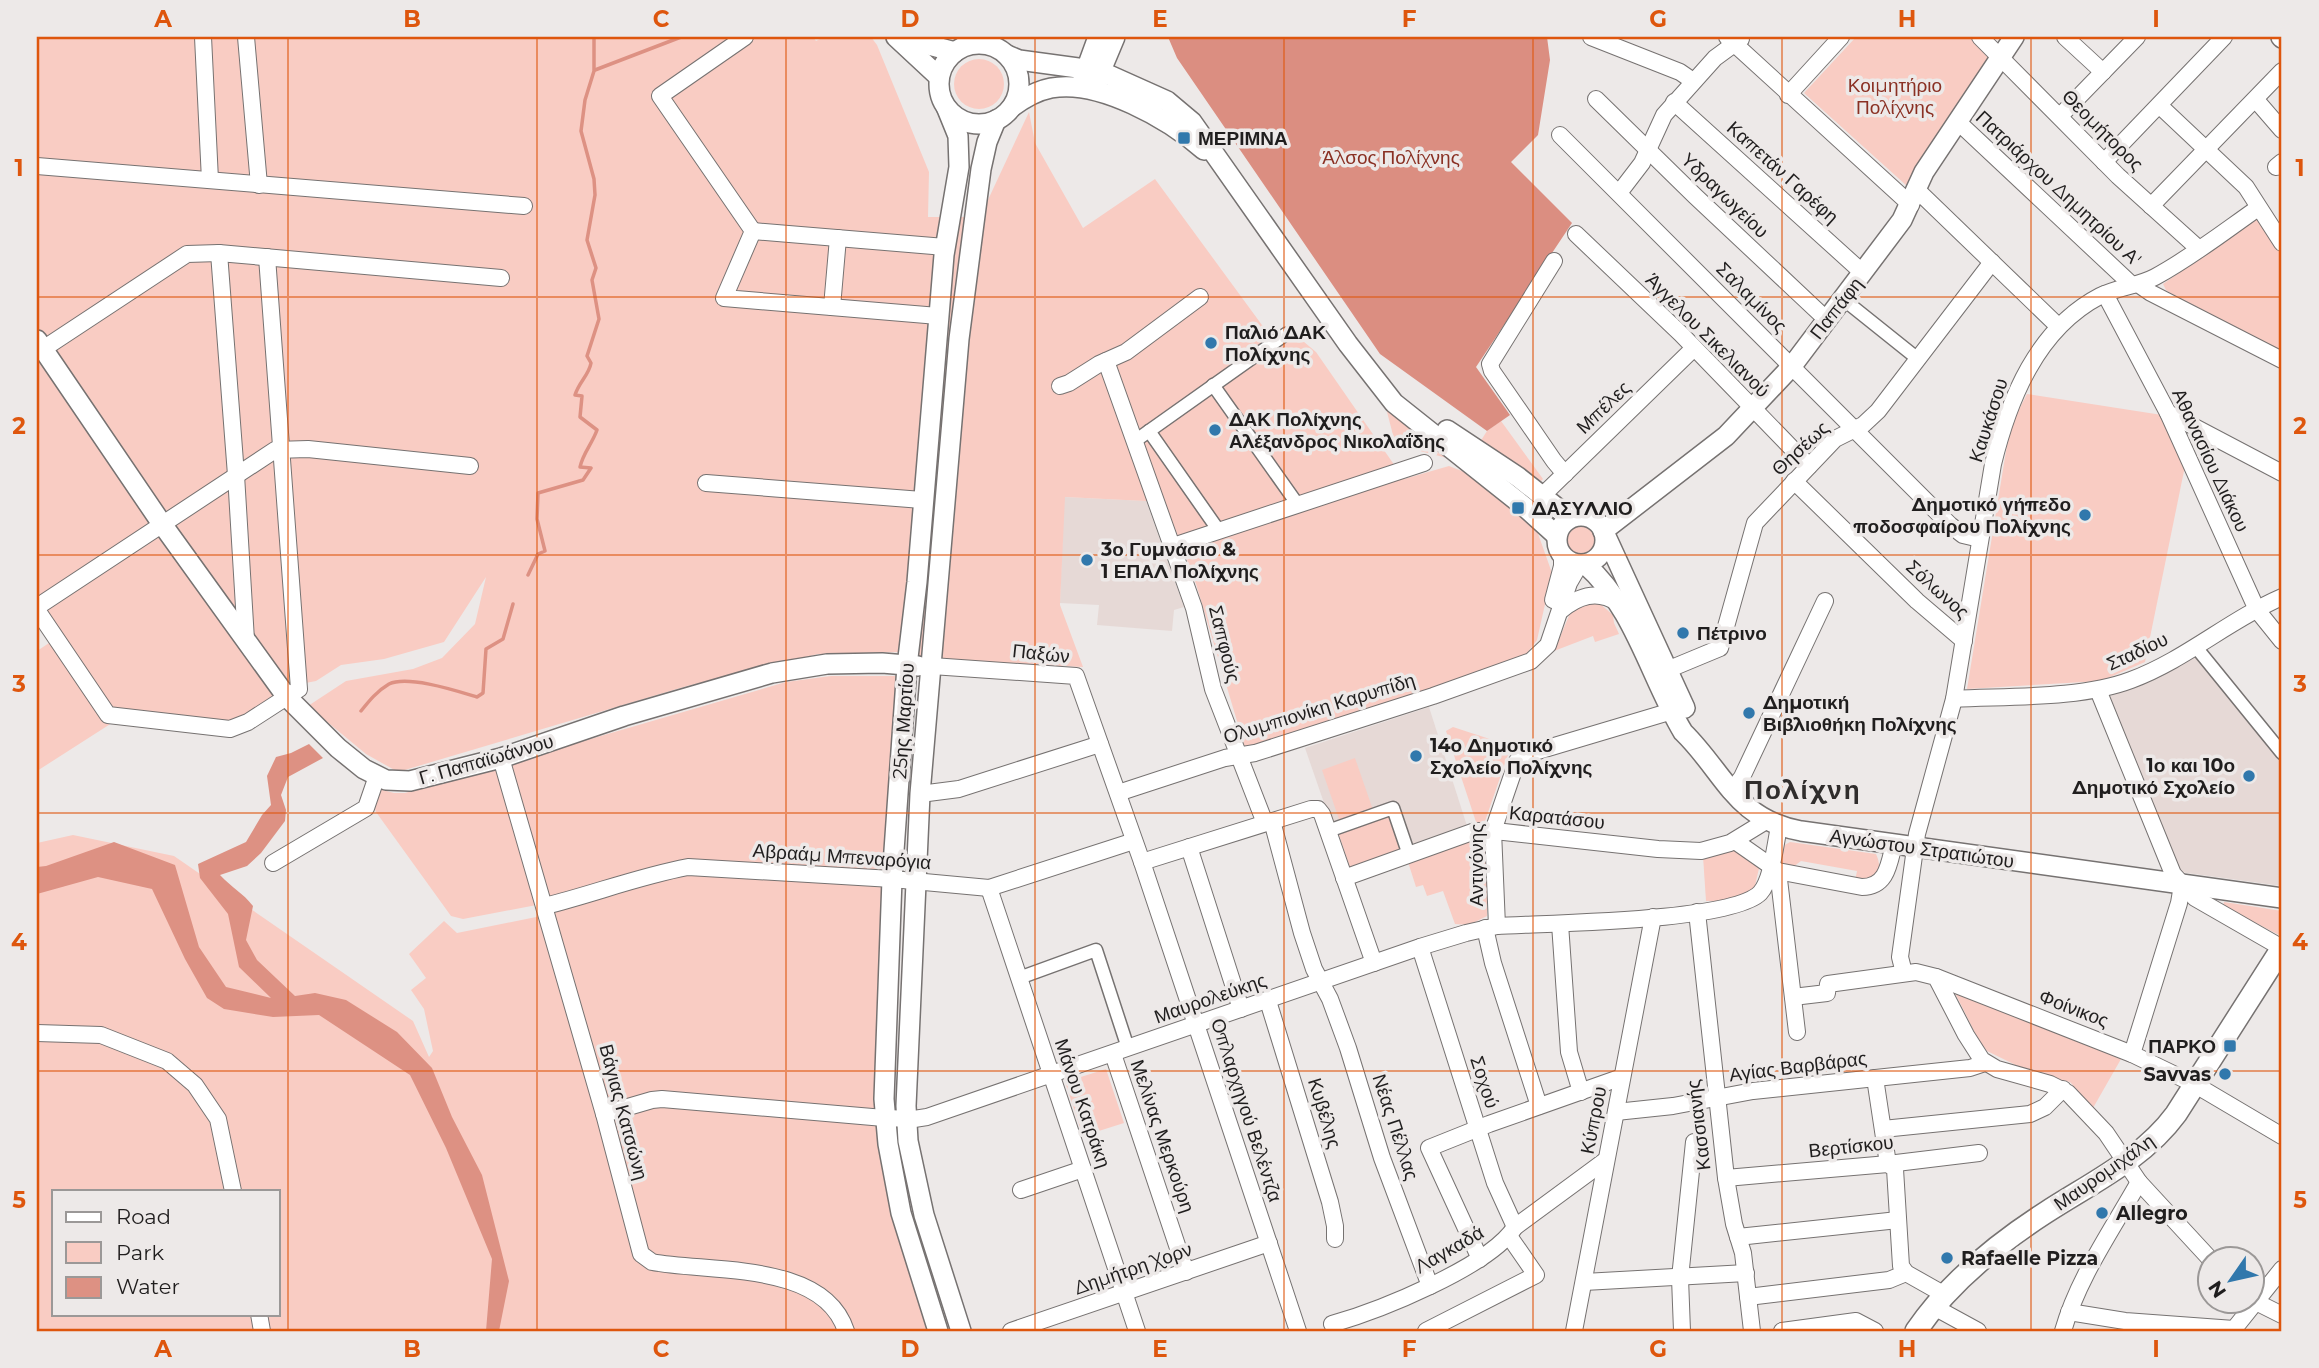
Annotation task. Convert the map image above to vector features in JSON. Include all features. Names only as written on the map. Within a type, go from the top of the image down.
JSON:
[{"type":"main road","name":"Μαυρομιχάλη","points":[[1916,1331],[1940,1301],[2023,1228],[2158,1136],[2282,948]]},
{"type":"street","points":[[202,37],[210,180]]},
{"type":"street","points":[[246,37],[259,185]]},
{"type":"street","points":[[745,37],[660,96],[753,231]]},
{"type":"street","points":[[896,37],[939,77]]},
{"type":"street","points":[[916,37],[929,45],[965,44],[998,48],[1014,64],[1019,86],[1012,107]]},
{"type":"street","points":[[1086,90],[1093,69],[1098,37]]},
{"type":"street","points":[[1093,69],[1115,37]]},
{"type":"street","points":[[1591,37],[1680,72],[1693,81]]},
{"type":"street","points":[[1788,94],[1841,37]]},
{"type":"street","name":"Θεομήτορος","points":[[1980,37],[2104,162],[2199,249]]},
{"type":"street","name":"Παπάφη","points":[[1604,532],[1718,442],[1753,409],[1791,366],[1902,220],[1924,172],[2014,37]]},
{"type":"street","points":[[2065,37],[2103,72]]},
{"type":"street","points":[[2060,116],[2137,37]]},
{"type":"street","points":[[2104,162],[2224,37]]},
{"type":"street","points":[[1619,193],[1640,168],[1659,122],[1674,102],[1735,39],[1788,94],[1992,262],[2058,326]]},
{"type":"street","points":[[965,44],[947,59],[939,77],[942,99],[947,109],[957,118],[983,124],[996,120],[1037,92],[1065,86],[1086,90],[1123,101],[1158,117],[1192,140],[1228,172]]},
{"type":"street","points":[[1007,55],[1029,62],[1093,69],[1167,101],[1192,122],[1348,344],[1394,403],[1526,508],[1560,545],[1570,561],[1583,564],[1609,587],[1622,607],[1683,732],[1697,745],[1731,792],[1773,824]]},
{"type":"street","points":[[2151,206],[2282,71]]},
{"type":"street","name":"Υδραγωγείου","points":[[1597,99],[1827,320]]},
{"type":"street","points":[[2256,100],[2282,130]]},
{"type":"street","name":"Καπετάν Γαρέφη","points":[[1674,102],[1863,273]]},
{"type":"street","points":[[2160,106],[2246,187],[2282,243]]},
{"type":"street","name":"25ης Μαρτίου","points":[[938,1331],[901,1213],[884,1118],[892,879],[907,666],[917,582],[945,247],[960,152],[958,136],[947,109]]},
{"type":"street","name":"25ης Μαρτίου","points":[[961,1331],[930,1240],[906,1119],[920,794],[959,339],[981,169],[987,142],[996,120]]},
{"type":"street","name":"Πατριάρχου Δημητρίου Α'","points":[[1957,121],[2135,285],[2282,360]]},
{"type":"street","name":"Σαλαμίνος","points":[[1560,135],[1950,525],[1963,535],[1980,539]]},
{"type":"street","points":[[37,166],[524,206]]},
{"type":"street","name":"Καυκάσου","points":[[1903,973],[1900,957],[1915,847],[1954,699],[1993,464],[2007,416],[2029,367],[2058,326],[2079,309],[2105,293],[2135,285],[2160,274],[2258,208]]},
{"type":"street","points":[[753,231],[945,247]]},
{"type":"street","points":[[753,231],[724,298],[938,316]]},
{"type":"street","name":"Άγγελου Σικελιανού","points":[[1576,234],[1694,348],[1809,466]]},
{"type":"street","points":[[832,307],[838,238]]},
{"type":"street","points":[[219,253],[246,640]]},
{"type":"street","points":[[40,345],[187,254],[219,253],[501,278]]},
{"type":"street","points":[[267,257],[283,448],[299,689],[248,722],[230,729],[108,715],[37,609],[236,475],[283,448],[470,466]]},
{"type":"street","points":[[1554,261],[1490,368],[1565,474]]},
{"type":"street","name":"Θησέως","points":[[1667,670],[1720,648],[1752,526],[1835,439],[1863,425],[1878,411],[1992,262]]},
{"type":"street","name":"Αθανασίου Διάκου","points":[[2105,293],[2168,413],[2257,610],[2282,641]]},
{"type":"street","points":[[1060,386],[1126,352],[1200,297]]},
{"type":"street","points":[[1843,299],[1918,359]]},
{"type":"street","points":[[1135,441],[1286,334]]},
{"type":"street","name":"Γ. Παπαϊωάννου","points":[[40,345],[162,524],[286,696],[338,748],[376,776],[394,781],[410,781],[501,758],[624,716],[772,673],[827,664],[932,666]]},
{"type":"street","name":"Μπέλες","points":[[1542,496],[1694,348]]},
{"type":"street","name":"Σαπφούς","points":[[1106,361],[1201,631],[1210,680],[1268,822]]},
{"type":"street","points":[[1378,381],[1570,518]]},
{"type":"street","points":[[1213,385],[1298,505]]},
{"type":"street","points":[[2168,413],[2282,473]]},
{"type":"street","points":[[1149,430],[1219,531]]},
{"type":"street","points":[[1172,546],[1424,463]]},
{"type":"street","name":"Σόλωνος","points":[[1794,481],[1917,601],[1964,641]]},
{"type":"street","points":[[706,483],[922,500]]},
{"type":"street","points":[[1531,661],[1545,638],[1561,569],[1562,525],[1570,518],[1590,517],[1599,523],[1604,532],[1696,729],[1697,745]]},
{"type":"street","points":[[1531,661],[1548,645],[1569,583],[1583,564],[1595,560],[1602,552],[1604,532]]},
{"type":"street","points":[[1560,611],[1577,599],[1593,595],[1609,598],[1622,607]]},
{"type":"street","name":"Σταδίου","points":[[1954,699],[2098,690],[2133,680],[2282,597]]},
{"type":"street","points":[[1731,792],[1742,777],[1825,601]]},
{"type":"street","points":[[2195,646],[2282,753]]},
{"type":"street","name":"Ολυμπιονίκη Καρυπίδη","points":[[1118,793],[1433,696],[1531,661]]},
{"type":"street","name":"Παξών","points":[[932,666],[1076,676],[1100,744]]},
{"type":"street","points":[[2098,690],[2168,865],[2182,885],[2199,901],[2282,948]]},
{"type":"street","name":"Αντιγόνης","points":[[1539,1106],[1495,970],[1491,927],[1493,831],[1511,774],[1518,759],[1672,711]]},
{"type":"street","points":[[920,794],[959,789],[1100,744]]},
{"type":"street","name":"Οπλαρχηγού Βελέντζα","points":[[1100,744],[1135,841],[1298,1331]]},
{"type":"street","name":"Βάγιας Κατσώνη","points":[[501,758],[604,1114],[641,1254],[647,1260],[661,1264],[771,1275],[807,1287],[833,1305],[846,1331]]},
{"type":"street","points":[[273,863],[366,808],[376,776]]},
{"type":"street","points":[[1328,831],[1392,808],[1409,855]]},
{"type":"street","points":[[1142,862],[1311,809],[1319,810],[1374,963]]},
{"type":"street","name":"Νέας Πέλλας","points":[[1268,822],[1314,969],[1348,1048],[1386,1169],[1430,1286]]},
{"type":"street","name":"Αγνώστου Στρατιώτου","points":[[1773,824],[1894,844],[2282,898]]},
{"type":"street","name":"Καρατάσου","points":[[1344,878],[1475,831],[1681,851],[1707,850],[1773,824]]},
{"type":"street","name":"Μαυρολεύκης","points":[[604,1114],[662,1099],[884,1118],[927,1117],[1420,947],[1491,927],[1653,917],[1731,906],[1754,897],[1774,869],[1773,824]]},
{"type":"street","name":"Αβραάμ Μπεναρόγια","points":[[545,906],[656,873],[688,867],[892,879],[989,888],[1135,841]]},
{"type":"street","points":[[1735,841],[1774,869],[1812,879],[1862,887],[1880,883],[1886,874],[1894,844]]},
{"type":"street","points":[[1189,848],[1241,1009]]},
{"type":"street","points":[[1774,869],[1797,1032]]},
{"type":"street","points":[[2132,1054],[2179,903],[2182,885]]},
{"type":"street","name":"Μάνου Κατράκη","points":[[989,888],[1137,1331]]},
{"type":"street","name":"Κασσιανής","points":[[1697,912],[1726,1178],[1746,1273],[1752,1331]]},
{"type":"street","name":"Κύπρου","points":[[1574,1331],[1653,917]]},
{"type":"street","points":[[1560,924],[1569,1052],[1581,1092]]},
{"type":"street","name":"Σοχού","points":[[1420,947],[1512,1232],[1536,1275],[1426,1331]]},
{"type":"street","points":[[1019,978],[1096,950],[1121,1051]]},
{"type":"street","name":"Φοίνικος","points":[[1793,997],[1827,993],[1828,984],[1903,973],[1923,973],[2132,1054],[2194,1084],[2282,1136]]},
{"type":"street","points":[[1936,977],[1966,1035],[1985,1063],[2063,1089],[2106,1133],[2139,1182],[2199,1246]]},
{"type":"street","name":"Κυβέλης","points":[[1268,1000],[1330,1202],[1335,1239]]},
{"type":"street","points":[[37,1033],[101,1035],[167,1061],[195,1085],[218,1119],[233,1190]]},
{"type":"street","name":"Μελίνας Μερκούρη","points":[[1121,1051],[1186,1272]]},
{"type":"street","name":"Αγίας Βαρβάρας","points":[[1616,1112],[1716,1097],[1970,1068],[1985,1063]]},
{"type":"street","points":[[1480,1259],[1429,1148],[1622,1077]]},
{"type":"street","points":[[1875,1078],[1888,1164],[1895,1169],[1901,1266],[1906,1273],[1978,1331]]},
{"type":"street","points":[[1883,1129],[2030,1114],[2045,1107],[2063,1089]]},
{"type":"street","points":[[1682,1331],[1680,1278],[1694,1142]]},
{"type":"street","name":"Βερτίσκου","points":[[1726,1178],[1979,1153]]},
{"type":"street","name":"Λαγκαδά","points":[[1332,1324],[1363,1315],[1430,1286],[1480,1259],[1606,1160]]},
{"type":"street","points":[[1021,1190],[1083,1169]]},
{"type":"street","points":[[2063,1331],[2069,1312],[2095,1259],[2139,1182]]},
{"type":"street","points":[[1738,1237],[1898,1220]]},
{"type":"street","name":"Δημήτρη Χορν","points":[[1011,1331],[1053,1324],[1125,1293],[1269,1244]]},
{"type":"street","points":[[2266,1287],[2282,1269]]},
{"type":"street","points":[[1584,1282],[1746,1273]]},
{"type":"street","points":[[1748,1297],[1889,1280],[1906,1273]]},
{"type":"street","points":[[2266,1307],[2282,1315]]},
{"type":"street","points":[[2069,1312],[2125,1321],[2234,1329],[2243,1316]]},
{"type":"street","points":[[1782,1331],[1856,1321],[1875,1331]]},
{"type":"shaded area","points":[[1064,497],[1146,501],[1184,607],[1174,610],[1172,631],[1097,625],[1099,605],[1060,603]]},
{"type":"shaded area","name":"1ο και 10ο Δημοτικό Σχολείο","points":[[2196,652],[2282,761],[2282,886],[2180,872],[2110,696],[2144,684]]},
{"type":"shaded area","points":[[1429,707],[1467,826],[1409,847],[1332,826],[1305,748]]},
{"type":"green space","points":[[37,37],[813,37],[816,41],[824,37],[871,37],[877,45],[929,172],[928,217],[980,217],[1029,112],[1035,143],[1083,228],[1155,179],[1270,336],[1285,326],[1316,352],[1404,479],[1449,466],[1472,475],[1536,528],[1552,573],[1537,640],[1525,656],[1495,670],[1246,751],[1196,584],[1165,502],[1065,497],[1060,605],[1083,667],[937,660],[903,652],[818,654],[687,686],[398,772],[366,754],[308,706],[346,681],[413,669],[442,658],[475,624],[486,577],[444,642],[384,659],[341,665],[316,681],[290,686],[230,729],[115,721],[37,771],[37,651],[55,639],[37,610]]},
{"type":"green space","name":"Άλσος Πολίχνης","points":[[1168,37],[1547,37],[1550,60],[1538,135],[1511,162],[1572,223],[1476,367],[1510,415],[1487,431],[1380,354],[1177,58]]},
{"type":"green space","name":"Κοιμητήριο Πολίχνης","points":[[1856,37],[1971,37],[1993,56],[1961,97],[1907,186],[1804,93]]},
{"type":"green space","points":[[979,59],[996,67],[1004,84],[996,101],[979,109],[962,101],[954,84],[962,67]]},
{"type":"green space","points":[[2259,217],[2282,250],[2282,351],[2172,294],[2163,284]]},
{"type":"green space","name":"Δημοτικό γήπεδο ποδοσφαίρου Πολίχνης","points":[[2027,394],[2162,415],[2185,466],[2145,662],[2101,681],[1967,689],[2010,427]]},
{"type":"green space","points":[[1385,404],[1447,456],[1447,458],[1397,445]]},
{"type":"green space","points":[[1501,421],[1543,479],[1541,481],[1480,442],[1487,431]]},
{"type":"green space","points":[[1581,522],[1594,527],[1599,540],[1594,553],[1581,558],[1568,553],[1563,540],[1568,527]]},
{"type":"green space","points":[[1598,602],[1613,615],[1619,634],[1595,642],[1593,636],[1554,651],[1571,611],[1580,603]]},
{"type":"green space","points":[[831,676],[901,676],[876,1110],[888,1194],[929,1331],[37,1331],[37,843],[73,835],[174,856],[413,1021],[429,1057],[433,1051],[424,1009],[411,990],[426,978],[409,954],[444,921],[457,933],[541,916],[600,1099],[552,902],[463,919],[451,916],[376,812],[374,806],[379,789],[405,793],[786,682]]},
{"type":"green space","points":[[1453,727],[1511,746],[1484,824],[1477,825],[1446,731]]},
{"type":"green space","points":[[1355,758],[1373,810],[1340,822],[1322,770]]},
{"type":"green space","points":[[1391,812],[1402,845],[1398,852],[1350,868],[1338,832]]},
{"type":"green space","points":[[1483,835],[1487,841],[1487,916],[1469,925],[1455,924],[1443,891],[1427,896],[1423,885],[1416,887],[1408,862]]},
{"type":"green space","points":[[1790,842],[1876,854],[1878,871],[1872,877],[1855,881],[1857,871],[1801,861],[1793,867],[1780,862],[1783,846]]},
{"type":"green space","points":[[1737,848],[1760,864],[1754,890],[1724,901],[1706,901],[1703,856]]},
{"type":"green space","points":[[2224,902],[2282,911],[2282,931],[2279,935],[2223,906]]},
{"type":"green space","points":[[1955,993],[2121,1059],[2093,1108],[2070,1082],[2032,1073],[1987,1051]]},
{"type":"green space","points":[[1106,1069],[1124,1123],[1083,1136],[1065,1082]]},
{"type":"water","points":[[309,744],[323,758],[288,777],[281,795],[286,810],[285,821],[261,853],[247,866],[220,875],[253,906],[246,940],[257,960],[295,996],[315,993],[346,1000],[397,1032],[432,1068],[452,1117],[482,1175],[509,1281],[499,1331],[486,1331],[492,1259],[446,1148],[410,1075],[319,1015],[273,1017],[224,1009],[207,998],[152,889],[98,877],[37,894],[37,867],[114,842],[175,865],[199,947],[226,987],[271,998],[239,967],[228,914],[200,878],[198,864],[246,842],[271,805],[267,776],[276,757]]},
{"type":"waterway","points":[[528,575],[538,554],[545,551],[537,519],[538,493],[583,480],[591,468],[580,467],[581,462],[597,430],[580,417],[582,396],[575,395],[590,367],[587,356],[599,319],[592,280],[596,268],[587,240],[595,195],[594,179],[581,131],[585,100],[594,71],[594,37]]},
{"type":"waterway","points":[[595,70],[681,37]]},
{"type":"waterway","points":[[361,711],[381,690],[397,682],[433,685],[477,697],[483,693],[486,649],[503,639],[513,604]]},
{"type":"place","name":"ΜΕΡΙΜΝΑ","points":[[1184,138]]},
{"type":"place","name":"Παλιό ΔΑΚ Πολίχνης","points":[[1211,343]]},
{"type":"place","name":"ΔΑΚ Πολίχνης Αλέξανδρος Νικολαΐδης","points":[[1215,430]]},
{"type":"place","name":"ΔΑΣΥΛΛΙΟ","points":[[1518,508]]},
{"type":"place","name":"Δημοτικό γήπεδο ποδοσφαίρου Πολίχνης","points":[[2085,515]]},
{"type":"place","name":"3ο Γυμνάσιο & 1 ΕΠΑΛ Πολίχνης","points":[[1087,560]]},
{"type":"place","name":"Πέτρινο","points":[[1683,633]]},
{"type":"place","name":"Δημοτική Βιβλιοθήκη Πολίχνης","points":[[1749,713]]},
{"type":"place","name":"14ο Δημοτικό Σχολείο Πολίχνης","points":[[1416,756]]},
{"type":"place","name":"1ο και 10ο Δημοτικό Σχολείο","points":[[2249,776]]},
{"type":"place","name":"ΠΑΡΚΟ","points":[[2230,1046]]},
{"type":"place","name":"Savvas","points":[[2225,1074]]},
{"type":"place","name":"Allegro","points":[[2102,1213]]},
{"type":"place","name":"Rafaelle Pizza","points":[[1947,1258]]},
{"type":"district","name":"Πολίχνη","points":[[1803,790]]}]
